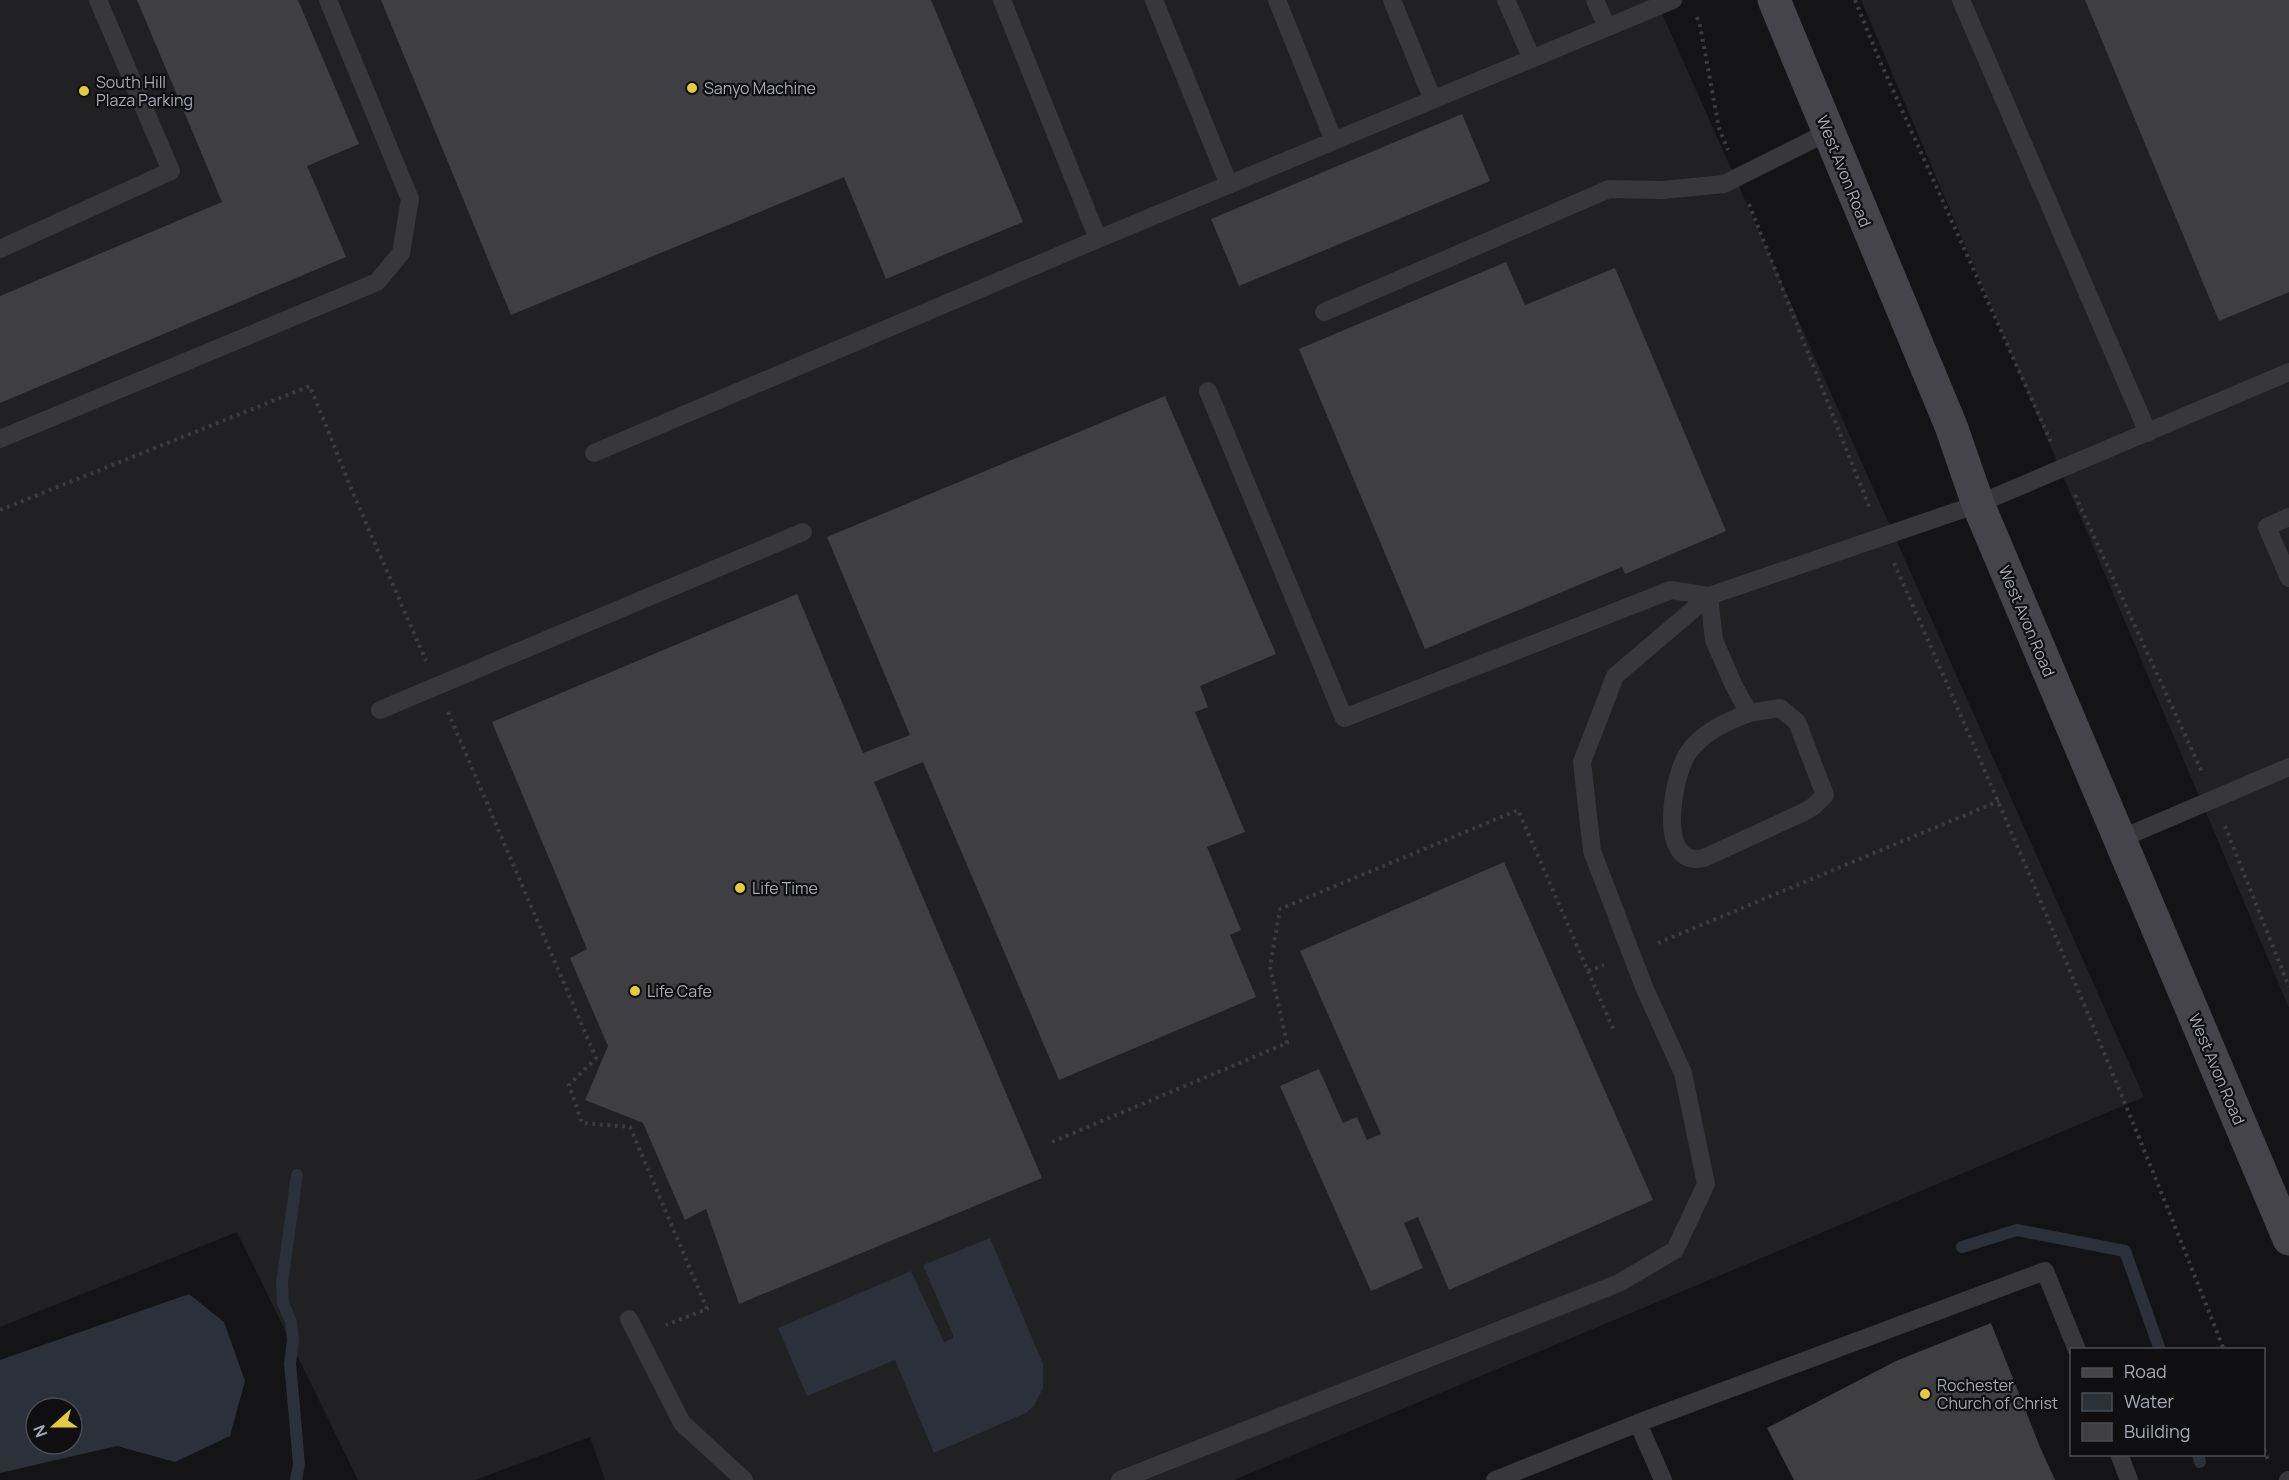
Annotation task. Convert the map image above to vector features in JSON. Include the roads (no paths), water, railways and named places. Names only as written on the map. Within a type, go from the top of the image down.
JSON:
[{"type":"main road","name":"West Avon Road","points":[[1774,0],[1952,426],[1978,504],[2289,1239]]},
{"type":"lane","points":[[0,249],[171,171],[98,0]]},
{"type":"lane","points":[[0,439],[377,282],[401,253],[410,199],[328,0]]},
{"type":"lane","points":[[1002,0],[1098,239]]},
{"type":"lane","points":[[1154,0],[1229,185]]},
{"type":"lane","points":[[1277,0],[1334,141]]},
{"type":"lane","points":[[1392,0],[1433,100]]},
{"type":"lane","points":[[1506,0],[1532,59]]},
{"type":"lane","points":[[1595,0],[1607,27]]},
{"type":"lane","points":[[594,453],[1098,239],[1673,0]]},
{"type":"lane","points":[[1961,0],[2148,433]]},
{"type":"lane","points":[[1324,312],[1609,189],[1663,190],[1724,184],[1828,132]]},
{"type":"lane","points":[[1120,1480],[1619,1283],[1675,1250],[1706,1184],[1683,1073],[1644,987],[1592,851],[1582,762],[1615,676],[1709,596],[1978,504],[2289,372]]},
{"type":"lane","points":[[1208,391],[1344,718],[1671,590],[1709,596]]},
{"type":"lane","points":[[2289,517],[2267,526],[2289,578]]},
{"type":"lane","points":[[380,710],[803,532]]},
{"type":"lane","points":[[1709,596],[1714,640],[1734,686],[1749,712]]},
{"type":"lane","points":[[1780,708],[1797,722],[1825,795],[1804,812],[1704,858],[1694,860],[1682,855],[1673,840],[1672,809],[1688,753],[1701,739],[1724,722],[1749,712],[1780,708]]},
{"type":"lane","points":[[2120,839],[2289,767]]},
{"type":"lane","points":[[1495,1480],[1638,1423],[2045,1271],[2076,1348]]},
{"type":"lane","points":[[629,1319],[682,1423],[744,1480]]},
{"type":"lane","points":[[1638,1423],[1663,1480]]},
{"type":"lane","points":[[2119,1456],[2129,1480]]},
{"type":"water","points":[[990,1238],[1043,1364],[1043,1388],[1034,1406],[1026,1413],[934,1453],[895,1360],[807,1396],[778,1328],[911,1271],[944,1342],[953,1338],[953,1335],[923,1265]]},
{"type":"water","points":[[189,1294],[224,1322],[245,1381],[230,1436],[175,1462],[117,1446],[84,1454],[84,1396],[24,1396],[24,1456],[74,1456],[0,1473],[0,1360]]},
{"type":"waterway","points":[[296,1480],[299,1464],[290,1363],[293,1340],[291,1322],[283,1303],[282,1283],[297,1175]]},
{"type":"waterway","points":[[1962,1247],[2017,1230],[2125,1251],[2159,1348]]},
{"type":"waterway","points":[[2198,1456],[2200,1462]]},
{"type":"place","name":"Sanyo Machine","points":[[692,88]]},
{"type":"place","name":"South Hill Plaza Parking","points":[[84,91]]},
{"type":"place","name":"Life Time","points":[[740,888]]},
{"type":"place","name":"Life Cafe","points":[[635,991]]},
{"type":"place","name":"Rochester Church of Christ","points":[[1925,1394]]}]
